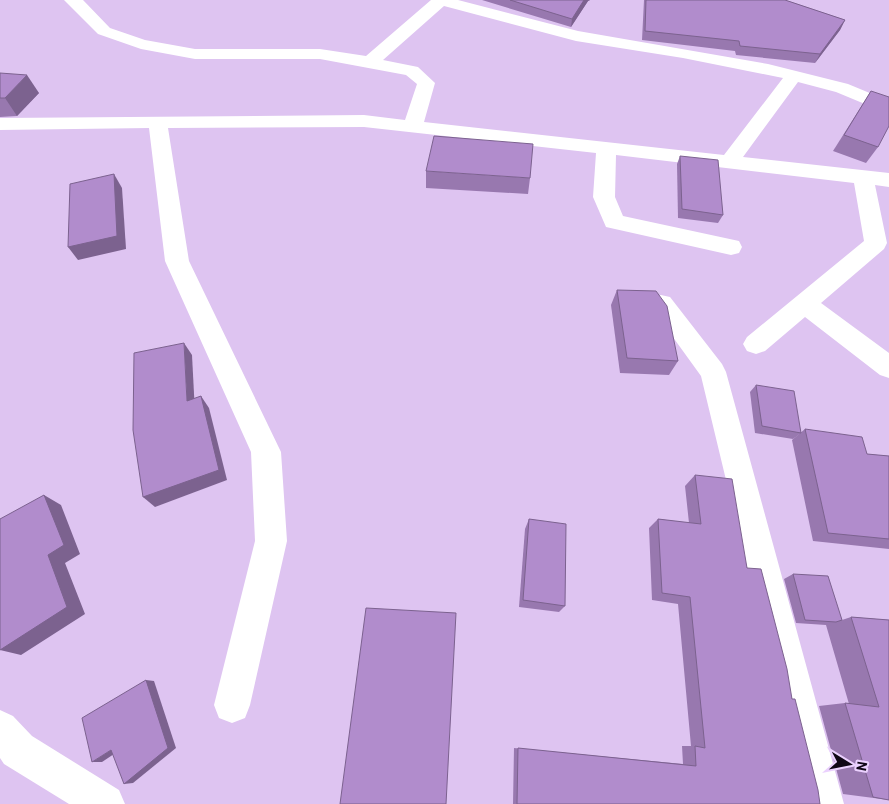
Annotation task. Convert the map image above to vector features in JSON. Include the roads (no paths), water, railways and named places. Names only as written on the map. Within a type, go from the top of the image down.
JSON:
[{"type":"street","points":[[72,0],[104,31],[140,44],[195,54],[320,54],[412,71],[426,83],[413,126]]},
{"type":"street","points":[[370,62],[440,0],[576,36],[683,52],[794,76],[842,88],[889,108]]},
{"type":"street","points":[[729,162],[794,76]]},
{"type":"street","points":[[0,124],[364,121],[889,180]]},
{"type":"street","points":[[158,123],[176,261],[266,452],[271,541],[232,705]]},
{"type":"street","points":[[606,147],[604,198],[614,222],[731,247]]},
{"type":"street","points":[[756,344],[876,243],[863,176]]},
{"type":"street","points":[[804,303],[889,367]]},
{"type":"street","points":[[660,304],[713,372],[824,804]]},
{"type":"street","points":[[0,729],[18,750],[105,804]]}]
